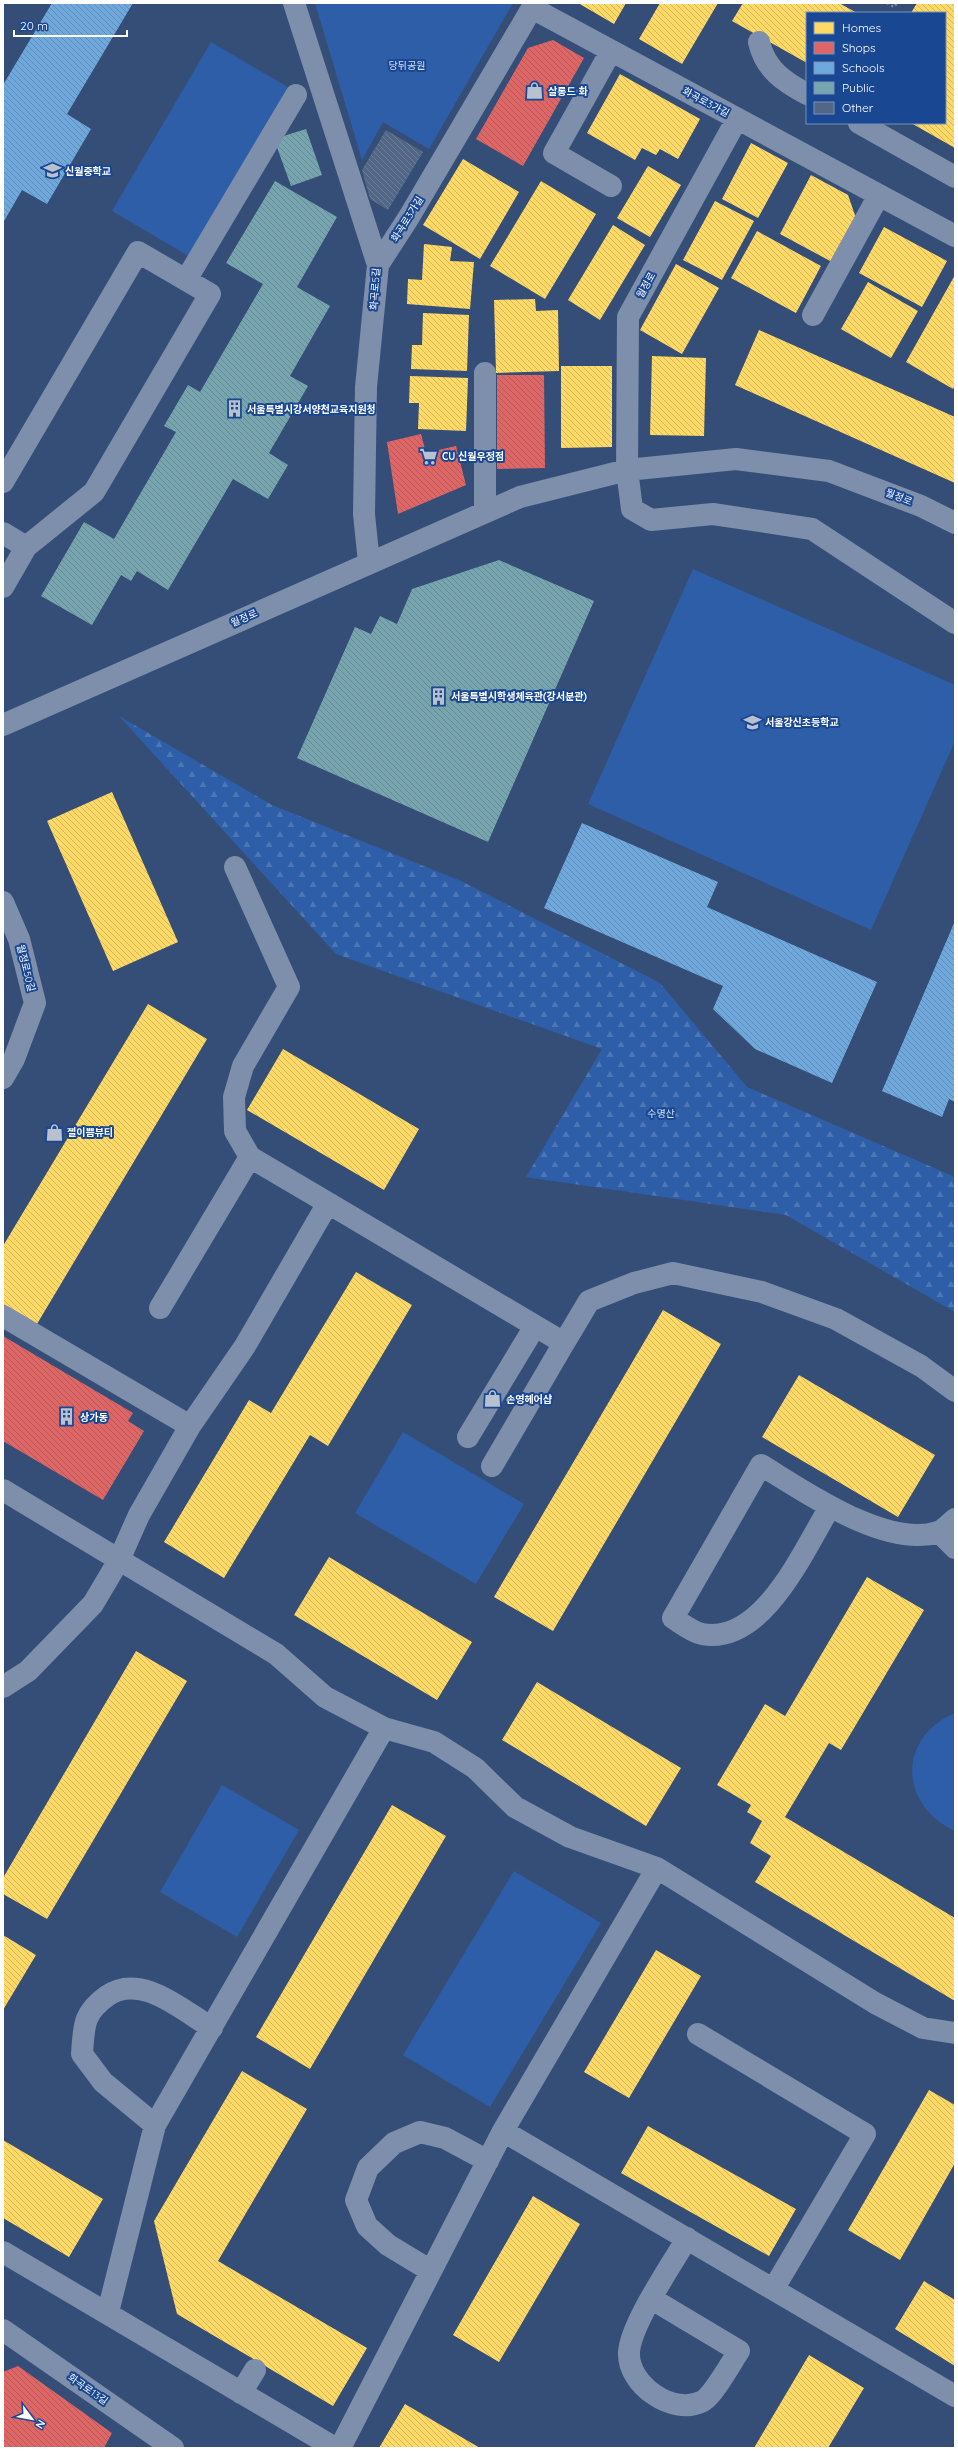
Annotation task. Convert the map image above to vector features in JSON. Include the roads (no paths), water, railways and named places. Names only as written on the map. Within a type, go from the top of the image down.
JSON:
[{"type":"street","name":"화곡로5길","points":[[294,3],[378,265],[366,387],[364,514],[369,563]]},
{"type":"street","name":"화곡로3가길","points":[[378,265],[409,217],[534,5],[611,51],[955,236]]},
{"type":"street","points":[[759,42],[762,55],[780,78],[806,93]]},
{"type":"street","points":[[611,51],[554,153],[611,186]]},
{"type":"street","points":[[186,280],[296,95]]},
{"type":"street","name":"월정로","points":[[627,470],[628,317],[737,119]]},
{"type":"street","points":[[861,124],[955,177]]},
{"type":"street","points":[[813,315],[879,195]]},
{"type":"street","points":[[3,482],[138,252],[210,294],[94,492],[26,547],[3,587]]},
{"type":"street","points":[[485,374],[485,512]]},
{"type":"street","name":"월정로","points":[[3,726],[520,497],[627,470],[736,459],[829,471],[921,506],[955,523]]},
{"type":"street","points":[[627,470],[632,509],[651,520],[713,514],[812,529],[955,623]]},
{"type":"street","points":[[3,533],[26,547]]},
{"type":"street","points":[[236,867],[289,987],[242,1066],[234,1097],[235,1131],[250,1157],[564,1343]]},
{"type":"street","name":"월정로50길","points":[[3,902],[19,939],[35,1003],[14,1059],[3,1078]]},
{"type":"street","points":[[160,1308],[250,1157]]},
{"type":"street","points":[[3,1687],[28,1671],[94,1604],[119,1560],[139,1515],[190,1426],[245,1346],[328,1203]]},
{"type":"street","points":[[492,1466],[590,1301],[634,1283],[673,1273],[762,1292],[836,1319],[921,1366],[955,1391]]},
{"type":"street","points":[[3,1316],[190,1426]]},
{"type":"street","points":[[468,1437],[535,1326]]},
{"type":"street","points":[[830,1507],[784,1584],[750,1623],[725,1635],[701,1634],[673,1618],[761,1465],[830,1507],[875,1527],[908,1536],[947,1526],[955,1548]]},
{"type":"street","points":[[3,1490],[276,1654],[324,1698],[384,1728],[434,1742],[475,1768],[514,1807],[570,1837],[657,1868],[875,2003],[923,2028],[955,2033]]},
{"type":"street","points":[[108,2312],[155,2125],[384,1728]]},
{"type":"street","points":[[340,2448],[503,2131],[657,1868]]},
{"type":"street","points":[[155,2125],[103,2082],[82,2054],[84,2026],[93,2006],[115,1990],[140,1988],[160,1996],[212,2028]]},
{"type":"street","points":[[698,2034],[864,2134],[774,2288]]},
{"type":"street","points":[[503,2131],[774,2288],[955,2396]]},
{"type":"street","points":[[431,2271],[388,2245],[367,2226],[356,2200],[368,2168],[394,2143],[420,2132],[445,2138],[488,2162]]},
{"type":"street","points":[[652,2299],[739,2351],[719,2382],[703,2401],[678,2406],[655,2395],[636,2379],[629,2352],[635,2328],[687,2238]]},
{"type":"street","points":[[3,2252],[108,2312],[335,2448]]},
{"type":"street","name":"화곡로13길","points":[[3,2330],[173,2448]]},
{"type":"street","points":[[242,2393],[255,2370]]},
{"type":"place","name":"살롱드 화","points":[[535,91]]},
{"type":"place","name":"신월중학교","points":[[52,171]]},
{"type":"place","name":"서울특별시강서양천교육지원청","points":[[234,409]]},
{"type":"place","name":"CU 신월우정점","points":[[429,456]]},
{"type":"place","name":"서울특별시학생체육관(강서분관)","points":[[438,696]]},
{"type":"place","name":"서울강신초등학교","points":[[752,722]]},
{"type":"place","name":"젤이쁨뷰티","points":[[54,1132]]},
{"type":"place","name":"손영헤어샵","points":[[493,1399]]},
{"type":"place","name":"상가동","points":[[67,1417]]},
{"type":"park label","name":"당뒤공원","points":[[407,65]]},
{"type":"park label","name":"수명산","points":[[661,1113]]}]
